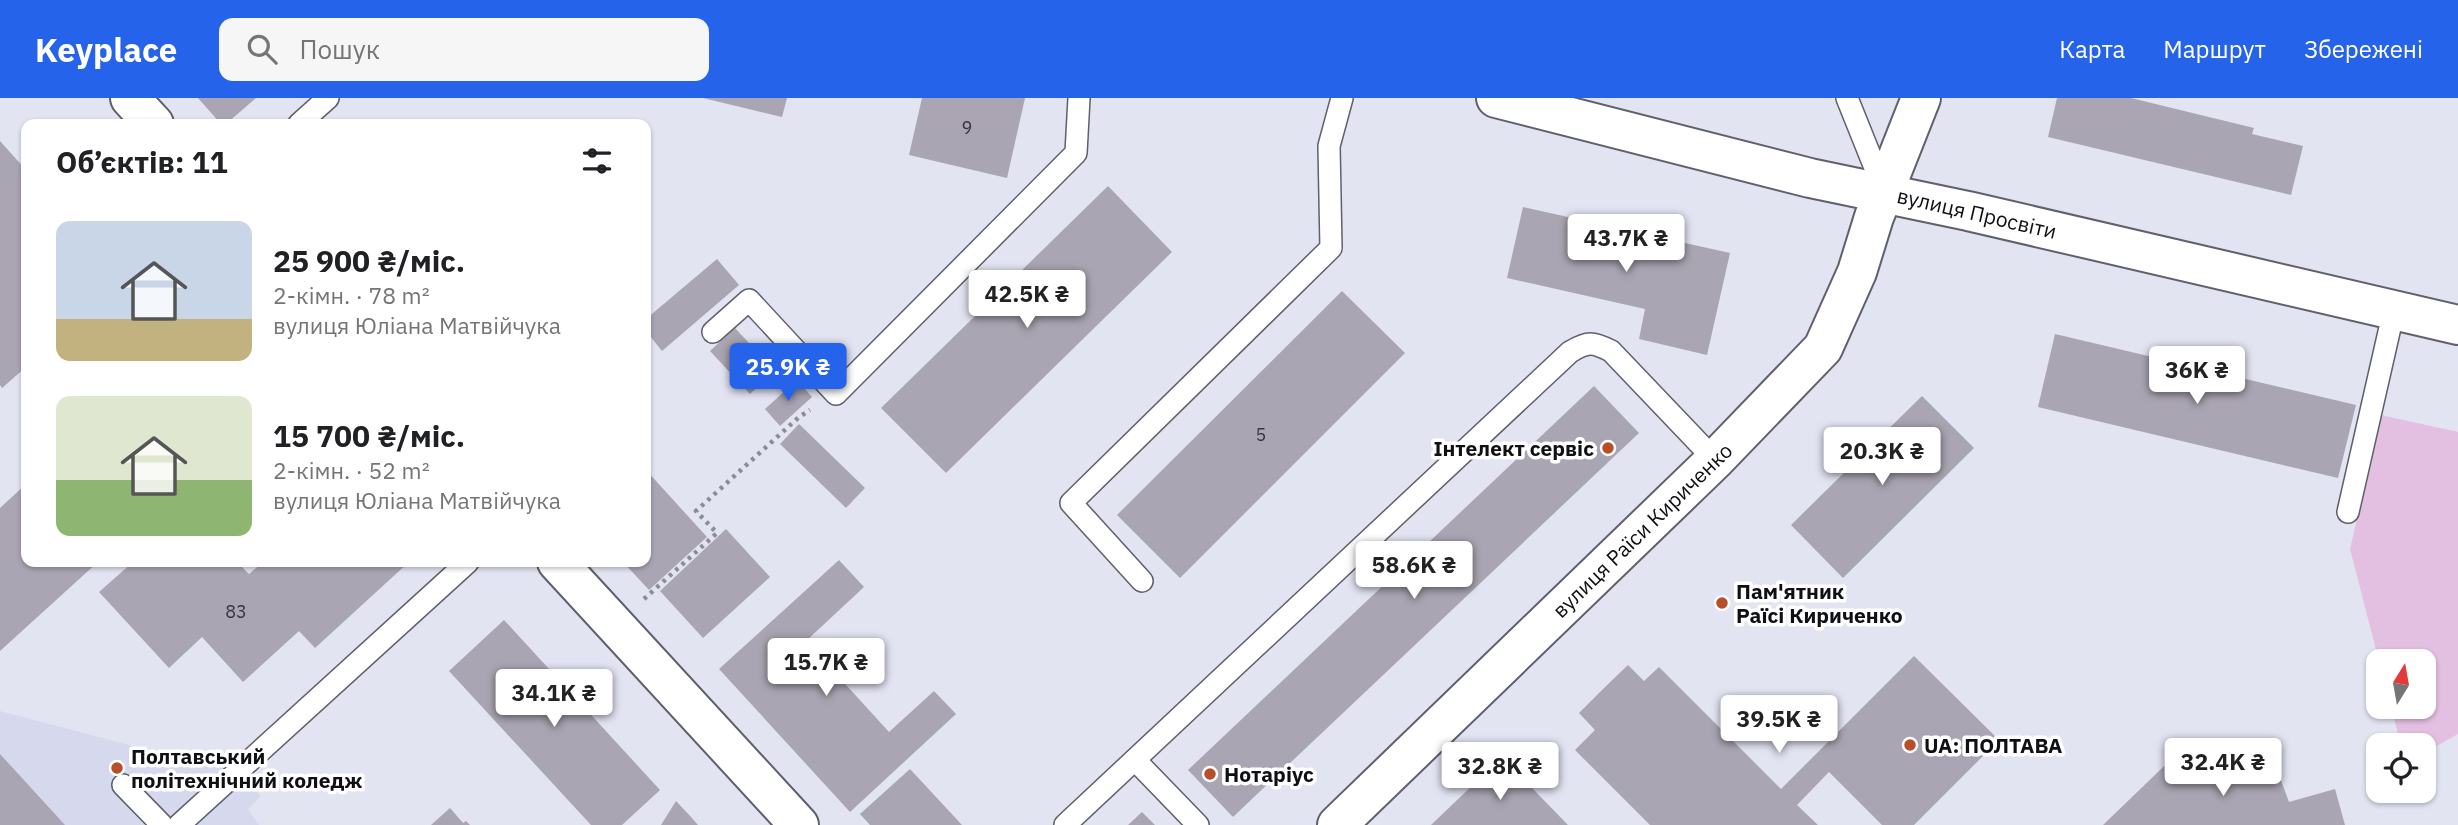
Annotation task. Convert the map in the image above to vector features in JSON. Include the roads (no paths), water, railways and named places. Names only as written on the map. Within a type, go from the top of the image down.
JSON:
[{"type":"street","points":[[130,98],[149,119]]},
{"type":"street","name":"вулиця Просвіти","points":[[1496,98],[1810,178],[1884,192],[2458,325]]},
{"type":"street","name":"вулиця Раїси Кириченко","points":[[1337,825],[1715,460],[1823,348],[1857,272],[1884,192],[1921,98]]},
{"type":"street","points":[[562,567],[799,825]]},
{"type":"lane","points":[[305,119],[328,98]]},
{"type":"lane","points":[[713,332],[749,300],[836,394],[1076,153],[1079,98]]},
{"type":"lane","points":[[1142,581],[1071,503],[1331,248],[1329,146],[1342,98]]},
{"type":"lane","points":[[1847,98],[1884,192]]},
{"type":"lane","points":[[2348,512],[2395,310]]},
{"type":"lane","points":[[1065,825],[1580,345],[1594,343],[1611,351],[1715,460]]},
{"type":"lane","points":[[179,825],[463,567]]},
{"type":"lane","points":[[1135,760],[1198,825]]},
{"type":"lane","points":[[123,785],[162,825]]},
{"type":"place","name":"Інтелект сервіс","points":[[1608,448]]},
{"type":"place","name":"Пам'ятник Раїсі Кириченко","points":[[1722,603]]},
{"type":"place","name":"UA: ПОЛТАВА","points":[[1910,745]]},
{"type":"place","name":"Полтавський політехнічний коледж","points":[[117,768]]},
{"type":"place","name":"Нотаріус","points":[[1210,774]]}]
